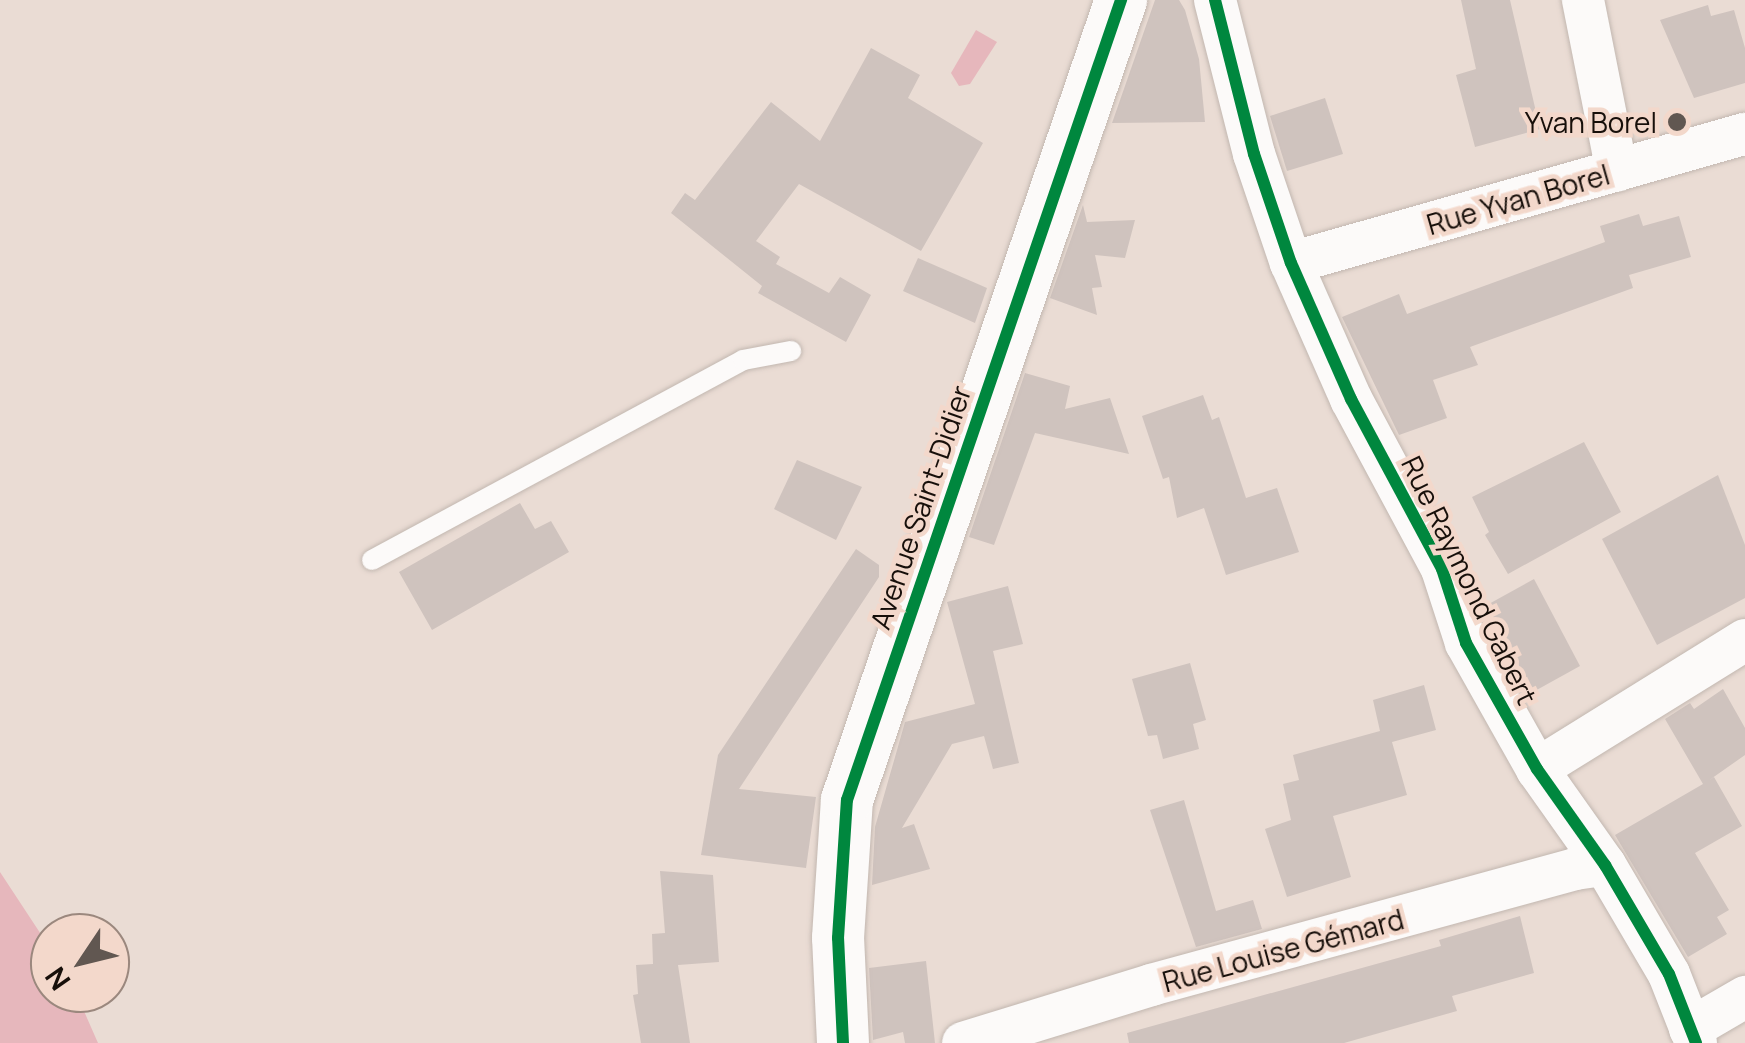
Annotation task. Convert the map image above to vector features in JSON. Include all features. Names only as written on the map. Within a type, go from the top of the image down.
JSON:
[{"type":"street","name":"Avenue Saint-Didier","points":[[843,1043],[838,938],[847,800],[1121,0]]},
{"type":"street","name":"Rue Raymond Gabert","points":[[1215,0],[1254,154],[1291,263],[1351,399],[1442,569],[1466,643],[1537,769],[1606,865],[1669,974],[1693,1036]]},
{"type":"street","points":[[1583,0],[1616,171]]},
{"type":"street","name":"Rue Yvan Borel","points":[[1291,263],[1745,134]]},
{"type":"street","points":[[1537,769],[1745,640]]},
{"type":"street","name":"Rue Louise Gémard","points":[[963,1043],[1151,985],[1575,869],[1606,865]]},
{"type":"street","points":[[1693,1036],[1745,998]]},
{"type":"lane","points":[[372,560],[744,360],[791,351]]},
{"type":"shaded area","points":[[976,30],[997,42],[970,84],[959,86],[951,73]]},
{"type":"shaded area","points":[[0,872],[30,918],[30,1013],[85,1013],[98,1043],[0,1043]]},
{"type":"building","points":[[1155,0],[1179,0],[1185,10],[1199,59],[1205,122],[1112,123]]},
{"type":"building","points":[[1461,0],[1510,0],[1540,129],[1475,147],[1456,75],[1476,69]]},
{"type":"building","points":[[1708,5],[1711,16],[1734,10],[1745,48],[1745,83],[1694,98],[1660,20]]},
{"type":"building","points":[[871,48],[920,75],[908,98],[983,143],[921,251],[799,184],[756,241],[780,257],[776,264],[829,293],[840,277],[871,295],[846,342],[758,293],[762,286],[671,213],[685,193],[695,200],[771,102],[820,141]]},
{"type":"building","points":[[1325,98],[1343,154],[1287,171],[1270,116]]},
{"type":"building","points":[[1083,205],[1087,222],[1135,220],[1125,258],[1095,255],[1102,287],[1092,288],[1097,315],[1050,298]]},
{"type":"building","points":[[1639,214],[1643,226],[1679,216],[1691,257],[1629,275],[1633,288],[1470,347],[1478,365],[1433,380],[1447,418],[1399,435],[1342,317],[1399,294],[1407,314],[1605,242],[1600,226]]},
{"type":"building","points":[[918,258],[987,288],[975,323],[903,291]]},
{"type":"building","points":[[1025,373],[1070,386],[1065,409],[1110,398],[1129,454],[1035,433],[994,545],[969,537]]},
{"type":"building","points":[[1203,395],[1212,420],[1219,417],[1246,498],[1277,488],[1299,552],[1226,575],[1204,508],[1177,518],[1169,477],[1163,479],[1142,416]]},
{"type":"building","points":[[1584,442],[1621,512],[1508,574],[1485,535],[1489,532],[1472,497]]},
{"type":"building","points":[[797,460],[862,487],[836,540],[774,509]]},
{"type":"building","points":[[1718,475],[1745,545],[1745,598],[1657,645],[1602,539]]},
{"type":"building","points":[[520,503],[535,529],[551,521],[569,552],[432,630],[399,572]]},
{"type":"building","points":[[856,549],[879,565],[879,577],[739,789],[816,797],[806,868],[701,855],[718,755]]},
{"type":"building","points":[[1534,579],[1580,666],[1533,692],[1487,605]]},
{"type":"building","points":[[1008,586],[1023,644],[993,651],[1019,763],[993,769],[984,736],[952,744],[902,828],[914,824],[930,869],[872,885],[875,827],[905,722],[975,704],[947,602]]},
{"type":"building","points":[[1190,663],[1206,720],[1193,724],[1199,749],[1163,759],[1157,735],[1148,736],[1132,679]]},
{"type":"building","points":[[1424,685],[1436,730],[1392,742],[1407,795],[1333,816],[1351,877],[1287,897],[1265,829],[1291,820],[1283,784],[1299,780],[1293,755],[1380,731],[1373,700]]},
{"type":"building","points":[[1723,689],[1745,728],[1745,755],[1708,781],[1714,777],[1742,826],[1695,853],[1729,910],[1717,917],[1727,934],[1688,957],[1615,835],[1703,784],[1665,719],[1690,703],[1694,709]]},
{"type":"building","points":[[1184,800],[1216,911],[1253,900],[1262,929],[1196,947],[1150,810]]},
{"type":"building","points":[[660,871],[713,875],[719,962],[678,965],[690,1043],[641,1043],[633,995],[638,994],[636,965],[653,964],[652,934],[665,933]]},
{"type":"building","points":[[1520,916],[1534,973],[1452,996],[1457,1011],[1344,1043],[1129,1043],[1127,1033],[1441,946],[1439,940]]},
{"type":"building","points":[[926,961],[935,1043],[905,1043],[903,1032],[873,1040],[869,968]]},
{"type":"cycle path","points":[[843,1043],[838,938],[847,800],[1121,0]]},
{"type":"cycle path","points":[[1215,0],[1254,154],[1291,263],[1351,399],[1442,569],[1466,643],[1537,769],[1605,865],[1669,974],[1696,1043]]},
{"type":"place","name":"Yvan Borel","points":[[1677,122]]}]
